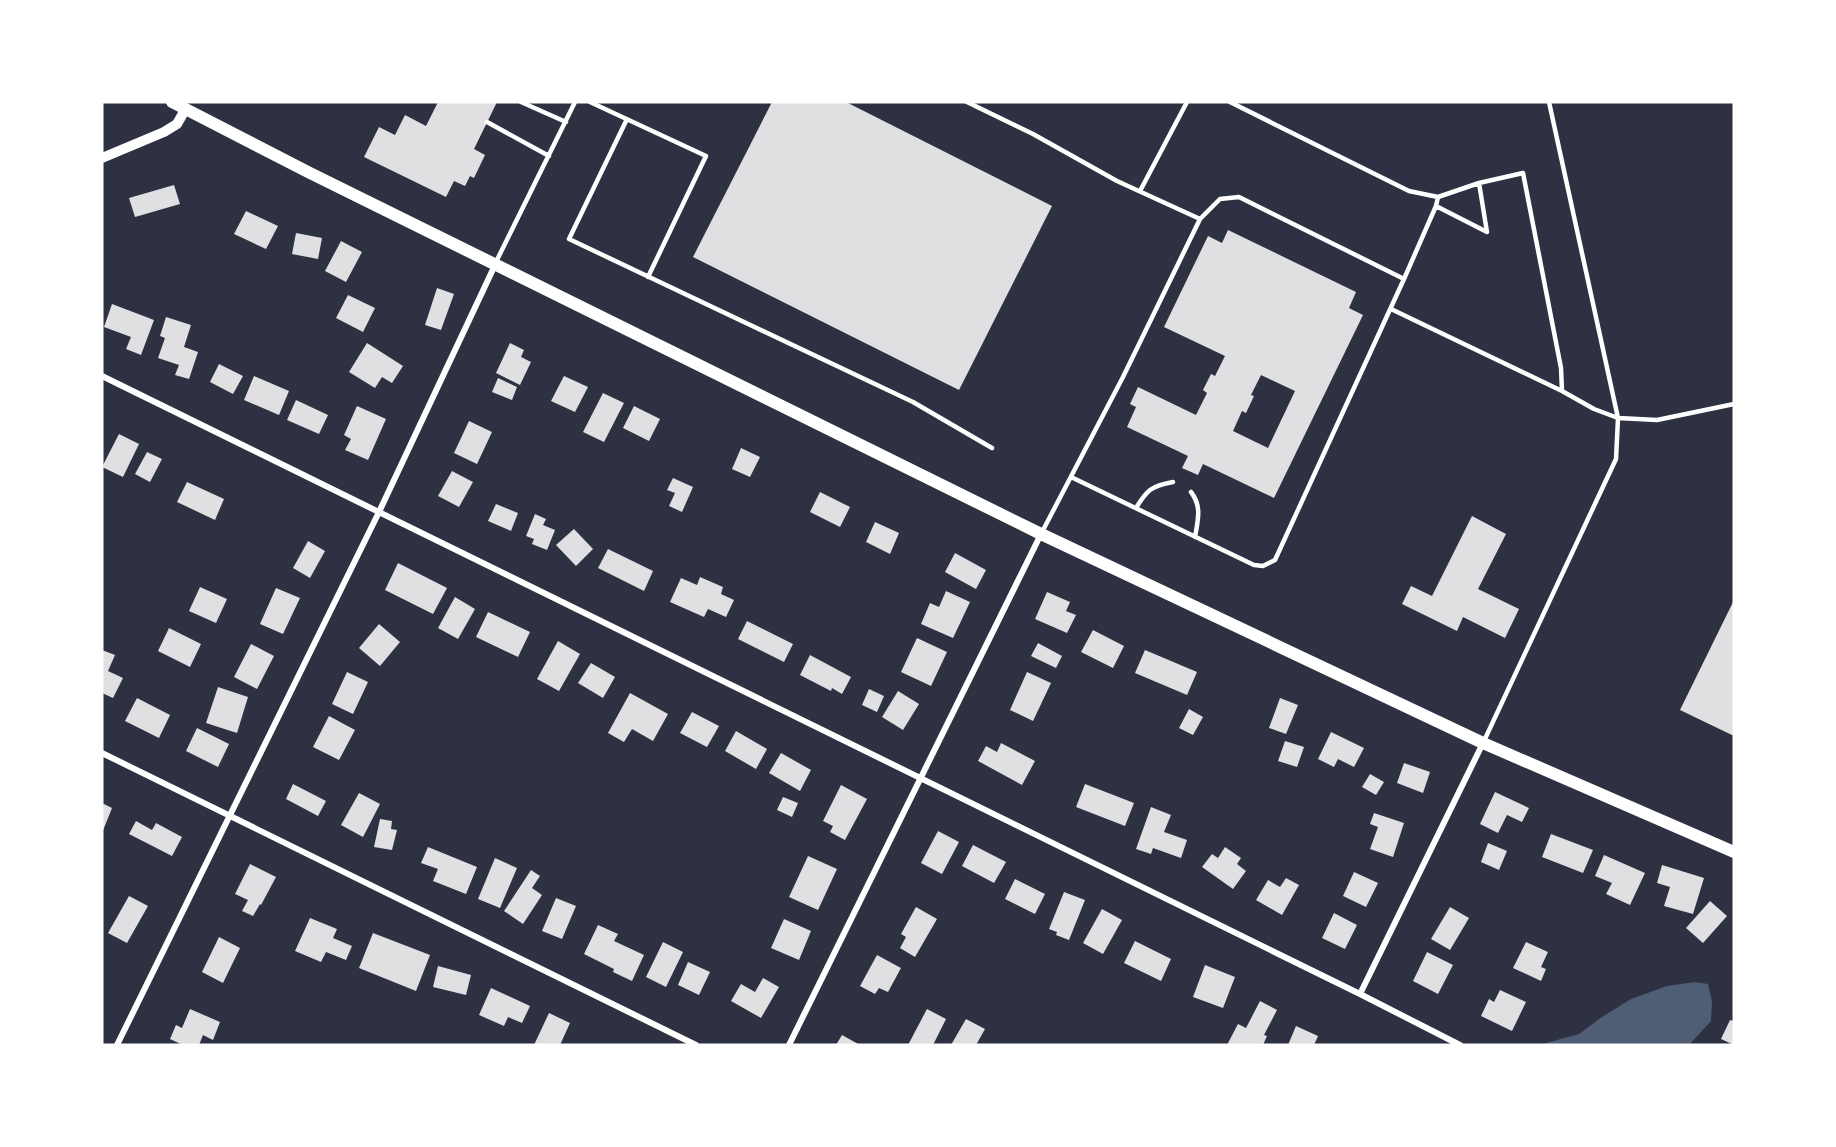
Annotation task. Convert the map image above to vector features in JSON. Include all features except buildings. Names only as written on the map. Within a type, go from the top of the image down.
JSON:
[{"type":"main road","points":[[172,102],[187,106],[495,264],[1041,534],[1483,743],[1734,852]]},
{"type":"street","points":[[102,158],[165,132],[177,124],[187,106]]},
{"type":"street","points":[[117,1045],[379,512],[495,264]]},
{"type":"street","points":[[102,376],[1460,1045]]},
{"type":"street","points":[[789,1045],[1041,534]]},
{"type":"street","points":[[1360,994],[1483,743]]},
{"type":"street","points":[[102,753],[696,1045]]},
{"type":"lane","points":[[521,102],[566,122]]},
{"type":"lane","points":[[495,264],[575,102]]},
{"type":"lane","points":[[590,102],[706,156],[648,277]]},
{"type":"lane","points":[[967,102],[1033,134],[1117,181],[1200,219]]},
{"type":"lane","points":[[1140,192],[1187,102]]},
{"type":"lane","points":[[1230,102],[1409,191],[1438,198],[1479,183],[1523,173],[1561,368],[1562,391]]},
{"type":"lane","points":[[1483,743],[1616,459],[1618,418],[1549,102]]},
{"type":"lane","points":[[627,119],[569,239],[913,402],[992,448]]},
{"type":"lane","points":[[487,123],[549,156]]},
{"type":"lane","points":[[1436,206],[1487,231],[1479,183]]},
{"type":"lane","points":[[1041,534],[1123,377],[1200,219],[1220,199],[1239,197],[1404,279]]},
{"type":"lane","points":[[1071,477],[1254,565],[1263,566],[1275,560],[1391,309],[1438,198]]},
{"type":"lane","points":[[1391,309],[1562,391],[1594,409],[1618,418],[1657,420],[1734,404]]},
{"type":"lane","points":[[1136,508],[1152,487],[1173,482]]},
{"type":"lane","points":[[1191,492],[1196,498],[1199,512],[1195,537]]},
{"type":"water","points":[[1695,982],[1708,984],[1712,1002],[1711,1021],[1689,1045],[1544,1045],[1579,1034],[1631,999],[1667,986]]}]
